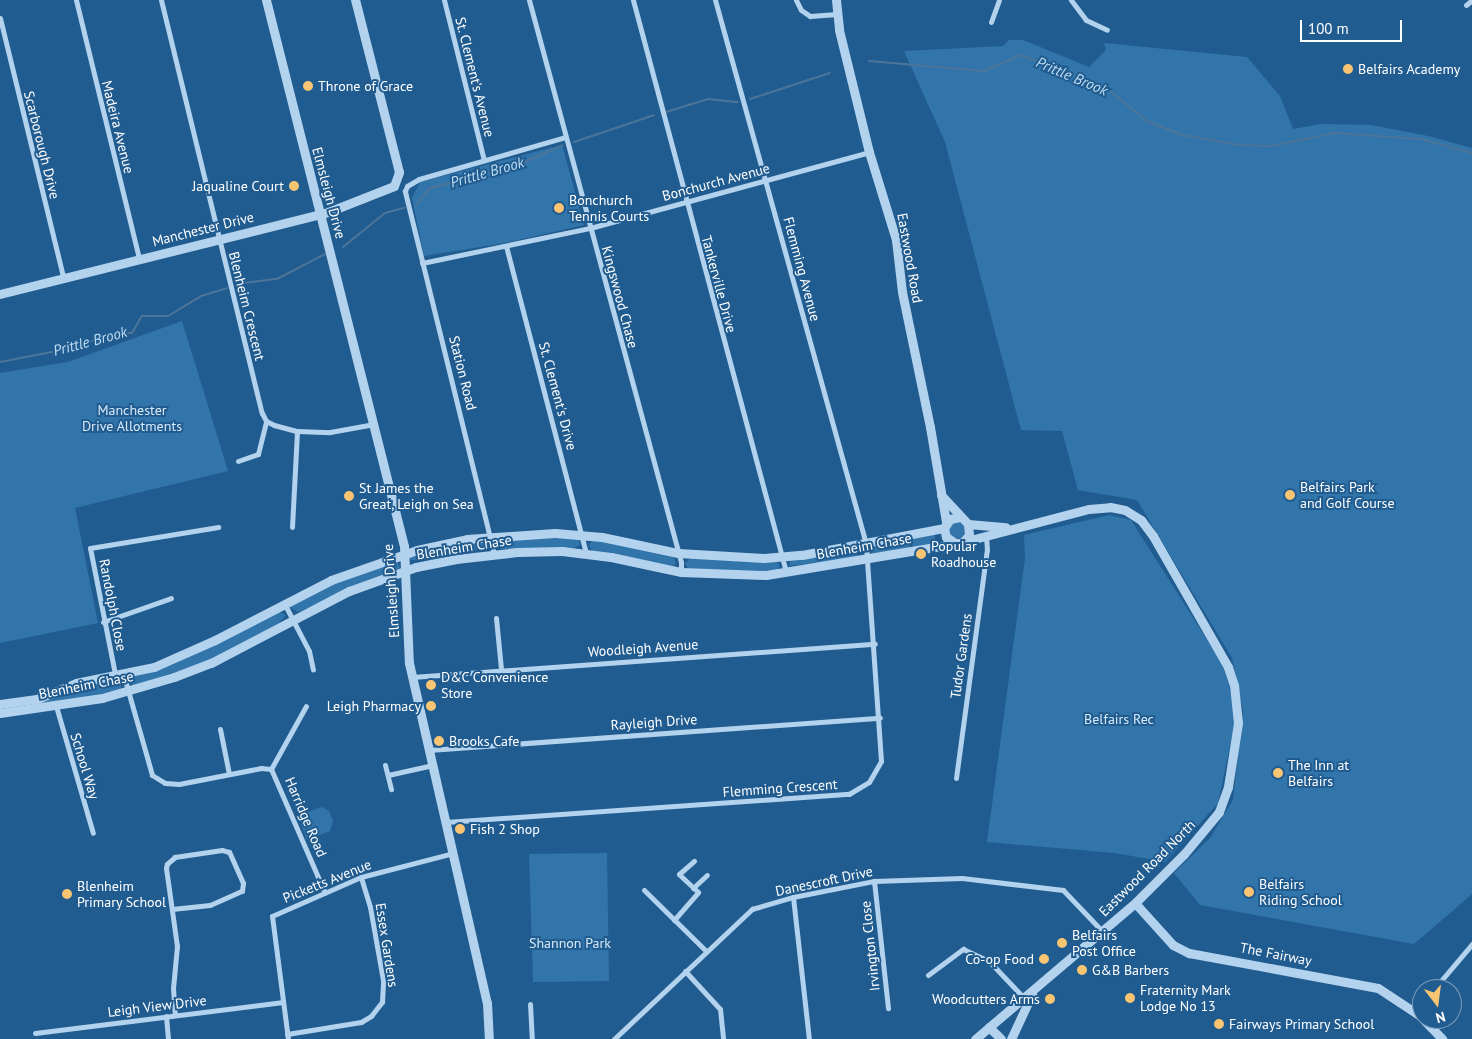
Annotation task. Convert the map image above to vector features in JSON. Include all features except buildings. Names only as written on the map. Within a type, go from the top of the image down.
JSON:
[{"type":"street","name":"Madeira Avenue","points":[[76,0],[139,260]]},
{"type":"street","name":"Blenheim Crescent","points":[[161,0],[219,239],[266,421]]},
{"type":"street","name":"Elmsleigh Drive","points":[[266,0],[374,424],[405,554],[412,677],[454,853],[486,1003],[489,1039]]},
{"type":"street","name":"Manchester Drive","points":[[0,294],[320,213],[394,186],[398,172],[354,0]]},
{"type":"street","name":"St. Clement's Avenue","points":[[444,0],[484,160]]},
{"type":"street","name":"Kingswood Chase","points":[[530,0],[565,137],[678,553],[681,572]]},
{"type":"street","name":"Tankerville Drive","points":[[633,0],[685,203],[786,574]]},
{"type":"street","name":"Flemming Avenue","points":[[715,0],[866,544]]},
{"type":"street","points":[[796,0],[801,10],[810,16],[837,14]]},
{"type":"street","name":"Eastwood Road","points":[[836,0],[837,14],[869,152],[896,240],[902,292],[941,495],[945,525]]},
{"type":"street","points":[[991,22],[999,0]]},
{"type":"street","points":[[1071,0],[1086,20],[1107,30]]},
{"type":"street","points":[[1466,5],[1472,0]]},
{"type":"street","name":"Scarborough Drive","points":[[0,18],[63,277]]},
{"type":"street","points":[[484,160],[565,137]]},
{"type":"street","name":"Bonchurch Avenue","points":[[422,263],[590,228],[869,152]]},
{"type":"street","name":"Station Road","points":[[484,160],[412,182],[404,191],[494,554]]},
{"type":"street","name":"St. Clement's Drive","points":[[506,246],[583,535],[586,553]]},
{"type":"street","points":[[238,461],[258,454],[266,421],[297,431],[330,432],[374,424]]},
{"type":"street","points":[[292,527],[297,431]]},
{"type":"street","name":"Eastwood Road","points":[[941,495],[960,517]]},
{"type":"street","name":"Eastwood Road North","points":[[975,1039],[1135,904],[1204,834],[1218,812],[1235,760],[1237,704],[1234,686],[1220,650],[1141,520],[1125,510],[1102,507],[1013,528]]},
{"type":"street","points":[[960,517],[968,524],[1013,528],[959,542],[946,537],[945,525],[960,517]]},
{"type":"street","points":[[959,542],[969,535],[968,524]]},
{"type":"street","name":"Blenheim Chase","points":[[0,704],[37,700],[76,683],[170,661],[331,580],[405,554],[489,536],[535,533],[583,535],[678,553],[782,557],[866,544],[945,525]]},
{"type":"street","name":"Randolph Close","points":[[119,673],[103,622],[90,548],[218,527]]},
{"type":"street","name":"Tudor Gardens","points":[[956,778],[987,550],[986,536]]},
{"type":"street","name":"Blenheim Chase","points":[[0,713],[56,706],[129,692],[212,663],[349,591],[406,570],[494,554],[538,551],[586,553],[681,572],[738,576],[786,574],[959,542]]},
{"type":"street","name":"Flemming Crescent","points":[[446,822],[849,794],[870,782],[877,773],[881,761],[875,644],[866,544]]},
{"type":"street","points":[[103,622],[171,598]]},
{"type":"street","points":[[284,603],[309,651],[313,670]]},
{"type":"street","points":[[496,618],[501,669]]},
{"type":"street","name":"Woodleigh Avenue","points":[[412,677],[501,669],[875,644]]},
{"type":"street","name":"Harridge Road","points":[[119,673],[129,692],[149,768],[157,780],[179,784],[261,768],[271,769],[325,893]]},
{"type":"street","name":"School Way","points":[[56,706],[93,833]]},
{"type":"street","points":[[271,769],[306,706]]},
{"type":"street","name":"Rayleigh Drive","points":[[429,750],[880,718]]},
{"type":"street","points":[[220,729],[229,774]]},
{"type":"street","points":[[385,765],[391,789]]},
{"type":"street","points":[[388,775],[433,765]]},
{"type":"street","points":[[172,908],[210,905],[242,891],[243,883],[229,852],[222,850],[168,861],[172,908],[177,946],[172,988],[175,1015]]},
{"type":"street","name":"Picketts Avenue","points":[[288,1037],[272,916],[362,877],[454,853]]},
{"type":"street","points":[[674,920],[698,892],[680,874],[694,861]]},
{"type":"street","points":[[693,888],[707,875]]},
{"type":"street","name":"Essex Gardens","points":[[288,1037],[361,1022],[371,1016],[382,1002],[383,980],[370,907],[362,877]]},
{"type":"street","name":"Danescroft Drive","points":[[617,1038],[752,908],[793,897],[874,880],[962,878],[1055,888],[1070,895],[1103,931]]},
{"type":"street","name":"Irvington Close","points":[[874,880],[888,1008]]},
{"type":"street","points":[[644,890],[706,951]]},
{"type":"street","points":[[793,897],[809,1039]]},
{"type":"street","name":"The Fairway","points":[[1135,904],[1173,945],[1189,953],[1378,988],[1412,1011]]},
{"type":"street","points":[[1442,979],[1472,944]]},
{"type":"street","points":[[928,976],[963,949],[989,961],[1024,998]]},
{"type":"street","points":[[685,971],[720,1009],[723,1039]]},
{"type":"street","points":[[989,1027],[1007,1038],[1021,1017],[1034,989]]},
{"type":"street","name":"Leigh View Drive","points":[[35,1033],[283,1002]]},
{"type":"street","points":[[530,1004],[532,1039]]},
{"type":"street","points":[[1011,1009],[1021,1017]]},
{"type":"street","points":[[166,1016],[168,1039]]},
{"type":"street","name":"The Fairway","points":[[1432,1029],[1442,1039]]},
{"type":"green space","name":"Belfairs Park and Golf Course","points":[[1009,40],[1023,40],[1089,67],[1106,50],[1104,43],[1247,57],[1280,96],[1293,129],[1321,124],[1371,125],[1428,136],[1472,148],[1472,894],[1414,944],[1200,905],[1174,873],[1210,838],[1233,800],[1243,711],[1232,658],[1137,500],[1078,490],[1062,431],[1021,430],[945,142],[904,51],[1003,46]]},
{"type":"green space","points":[[562,145],[584,225],[505,243],[424,256],[412,198],[420,182]]},
{"type":"green space","name":"Manchester Drive Allotments","points":[[182,321],[228,471],[75,508],[98,623],[0,643],[0,373],[68,362]]},
{"type":"green space","name":"Belfairs Rec","points":[[1109,515],[1131,520],[1225,668],[1236,717],[1218,803],[1165,862],[1115,853],[987,842],[1025,558],[1024,535]]},
{"type":"green space","points":[[956,521],[962,524],[965,530],[962,536],[956,539],[950,536],[947,530],[950,524]]},
{"type":"green space","points":[[934,533],[936,543],[913,548],[911,537]]},
{"type":"green space","points":[[557,537],[579,540],[580,545],[572,549],[498,549],[495,545],[497,540]]},
{"type":"green space","points":[[908,538],[910,549],[872,553],[873,545]]},
{"type":"green space","points":[[593,540],[674,556],[676,564],[670,567],[592,551],[589,545]]},
{"type":"green space","points":[[474,542],[486,542],[487,548],[430,560],[410,560],[411,555]]},
{"type":"green space","points":[[854,549],[859,558],[789,566],[791,559]]},
{"type":"green space","points":[[690,558],[777,561],[780,567],[776,571],[689,569],[685,564]]},
{"type":"green space","points":[[387,563],[398,563],[400,568],[298,612],[291,608],[291,604],[317,590]]},
{"type":"green space","points":[[278,611],[286,615],[279,623],[207,661],[135,686],[131,684],[134,675],[172,665]]},
{"type":"green space","points":[[117,678],[122,684],[120,690],[42,705],[40,701],[75,688]]},
{"type":"green space","points":[[321,807],[329,811],[333,821],[330,831],[307,840],[298,816]]},
{"type":"green space","name":"Shannon Park","points":[[607,853],[609,981],[533,982],[529,854]]},
{"type":"waterway","name":"Prittle Brook","points":[[869,61],[984,71],[1021,55],[1109,90],[1147,121],[1182,135],[1239,145],[1271,146],[1335,133],[1421,139],[1472,153]]},
{"type":"waterway","name":"Prittle Brook","points":[[750,99],[830,73]]},
{"type":"waterway","name":"Prittle Brook","points":[[666,112],[708,99],[738,102]]},
{"type":"waterway","name":"Prittle Brook","points":[[574,142],[654,115]]},
{"type":"waterway","name":"Prittle Brook","points":[[416,205],[430,188],[516,166],[563,145]]},
{"type":"waterway","name":"Prittle Brook","points":[[343,247],[385,213],[404,208]]},
{"type":"waterway","name":"Prittle Brook","points":[[243,283],[277,279],[325,254]]},
{"type":"waterway","name":"Prittle Brook","points":[[0,362],[72,348],[107,335],[132,333],[142,316],[168,316],[201,296],[227,288]]},
{"type":"place","name":"Belfairs Academy","points":[[1348,69]]},
{"type":"place","name":"Throne of Grace","points":[[308,86]]},
{"type":"place","name":"Jaqualine Court","points":[[294,186]]},
{"type":"place","name":"Bonchurch Tennis Courts","points":[[559,208]]},
{"type":"place","name":"Belfairs Park and Golf Course","points":[[1290,495]]},
{"type":"place","name":"St James the Great, Leigh on Sea","points":[[349,496]]},
{"type":"place","name":"Popular Roadhouse","points":[[921,554]]},
{"type":"place","name":"D&C Convenience Store","points":[[431,685]]},
{"type":"place","name":"Leigh Pharmacy","points":[[431,706]]},
{"type":"place","name":"Brooks Cafe","points":[[439,741]]},
{"type":"place","name":"The Inn at Belfairs","points":[[1278,773]]},
{"type":"place","name":"Fish 2 Shop","points":[[460,829]]},
{"type":"place","name":"Belfairs Riding School","points":[[1249,892]]},
{"type":"place","name":"Blenheim Primary School","points":[[67,894]]},
{"type":"place","name":"Belfairs Post Office","points":[[1062,943]]},
{"type":"place","name":"Co-op Food","points":[[1044,959]]},
{"type":"place","name":"G&B Barbers","points":[[1082,970]]},
{"type":"place","name":"Fraternity Mark Lodge No 13","points":[[1130,998]]},
{"type":"place","name":"Woodcutters Arms","points":[[1050,999]]},
{"type":"place","name":"Fairways Primary School","points":[[1219,1024]]}]
